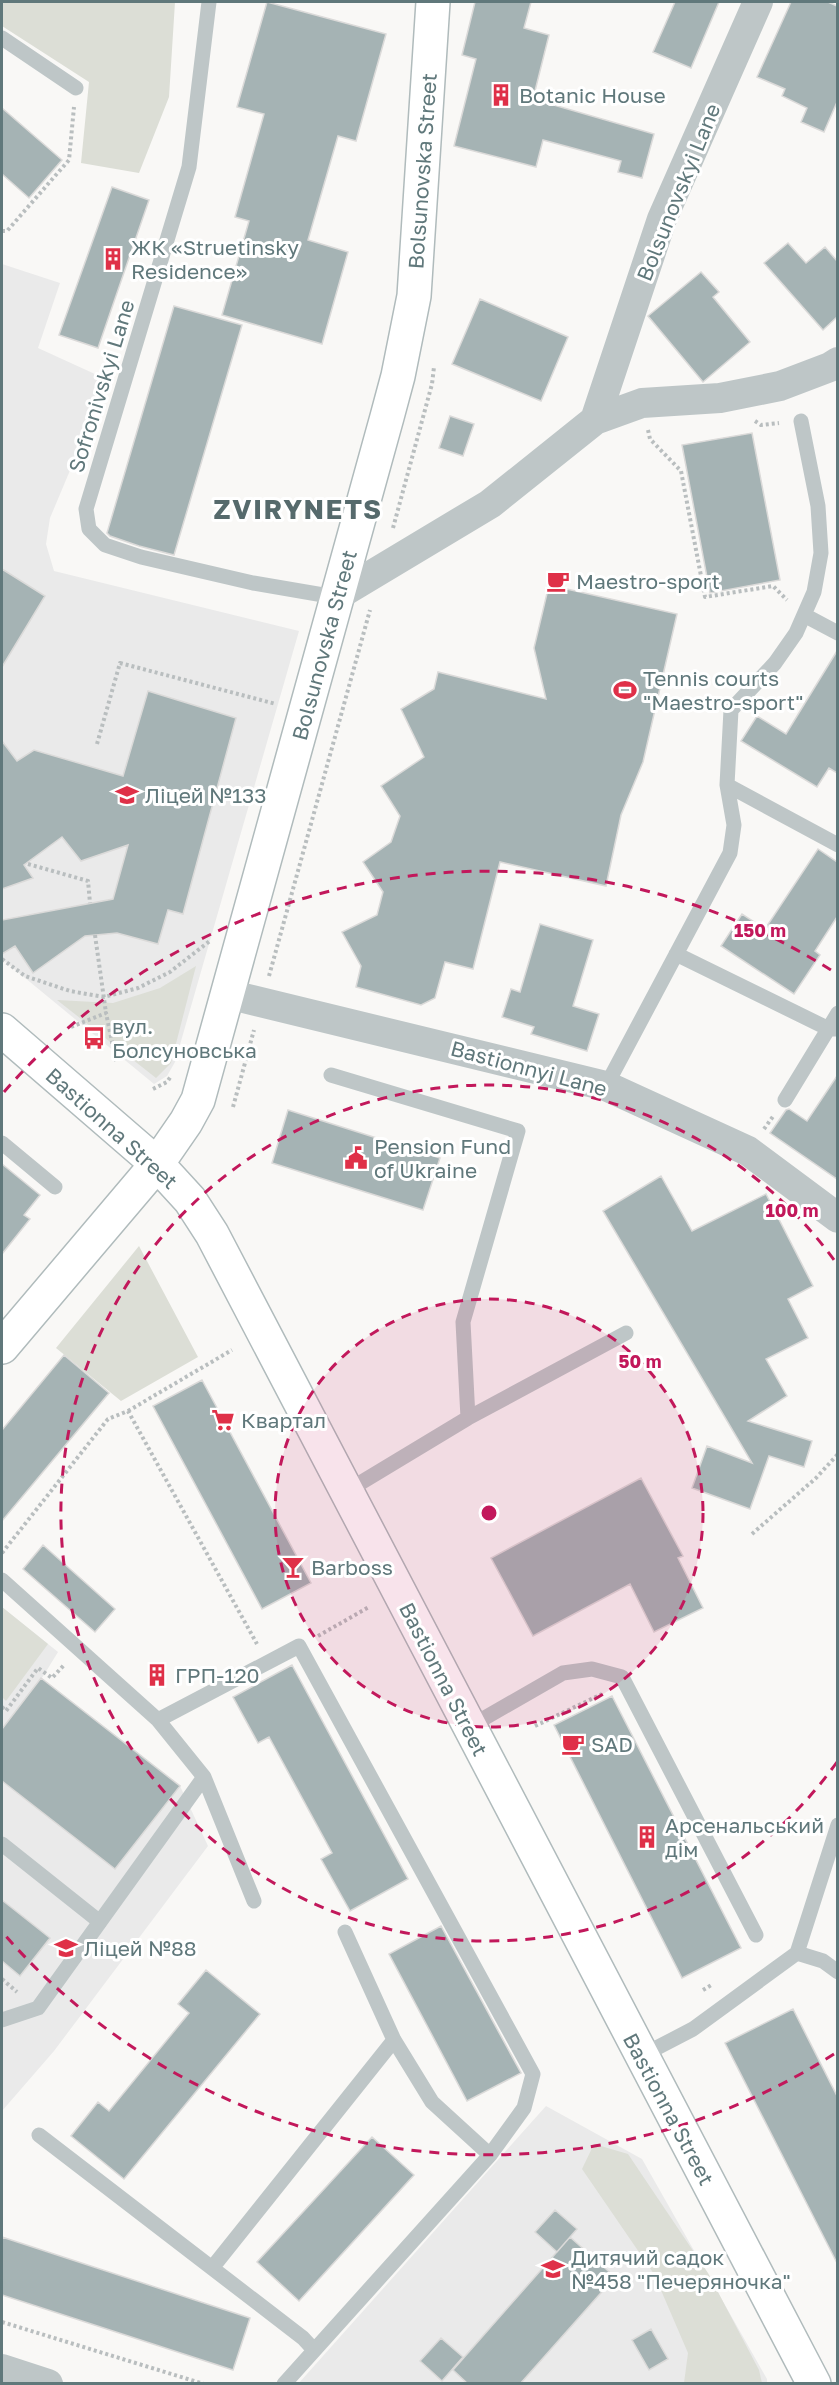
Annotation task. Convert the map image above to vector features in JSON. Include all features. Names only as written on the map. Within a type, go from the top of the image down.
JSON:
[{"type":"street","name":"Bolsunovska Street","points":[[2,1347],[158,1164],[198,1100],[308,704],[335,597],[398,376],[414,296],[433,2]]},
{"type":"street","name":"Bolsunovskyi Lane","points":[[595,420],[662,219],[758,2]]},
{"type":"street","points":[[335,597],[490,504],[595,420],[642,403],[720,398],[780,386],[830,367],[837,362]]},
{"type":"street","name":"Bastionnyi Lane","points":[[227,994],[606,1086],[748,1151],[837,1218]]},
{"type":"street","name":"Bastionna Street","points":[[2,1030],[158,1164],[190,1200],[212,1234],[814,2384]]},
{"type":"street","points":[[2,2369],[48,2384]]},
{"type":"lane","name":"Sofronivskyi Lane","points":[[208,2],[189,167],[86,509],[89,529],[105,545],[141,557],[253,583],[335,597]]},
{"type":"lane","points":[[2,38],[75,88]]},
{"type":"lane","points":[[606,1086],[730,853],[734,825],[727,785],[731,710],[775,663],[796,633],[814,592],[821,553],[818,507],[801,421]]},
{"type":"lane","points":[[804,615],[837,633]]},
{"type":"lane","points":[[727,785],[837,845]]},
{"type":"lane","points":[[676,954],[833,1029]]},
{"type":"lane","points":[[785,1100],[833,1029],[837,1013]]},
{"type":"lane","points":[[331,1075],[518,1131],[463,1322],[468,1419]]},
{"type":"lane","points":[[2,1143],[55,1187]]},
{"type":"lane","points":[[347,1491],[468,1419],[626,1333]]},
{"type":"lane","points":[[2,1580],[158,1720],[204,1777],[254,1901]]},
{"type":"lane","points":[[158,1720],[299,1646],[532,2074],[524,2108],[490,2155],[284,2384]]},
{"type":"lane","points":[[469,1727],[563,1673],[592,1669],[622,1677],[756,1935]]},
{"type":"lane","points":[[2,2020],[38,2008],[204,1777]]},
{"type":"lane","points":[[641,2056],[693,2029],[797,1953],[837,1825]]},
{"type":"lane","points":[[2,1844],[100,1922]]},
{"type":"lane","points":[[345,1932],[394,2040],[432,2102],[490,2155]]},
{"type":"lane","points":[[797,1953],[823,1961],[837,1972]]},
{"type":"lane","points":[[212,2268],[394,2040]]},
{"type":"lane","points":[[39,2135],[303,2338],[314,2350]]},
{"type":"path","points":[[2,231],[7,231],[69,160],[75,88]]},
{"type":"path","points":[[650,439],[681,471],[705,597],[773,586]]},
{"type":"path","points":[[97,744],[120,663],[280,705]]},
{"type":"path","points":[[28,864],[88,881],[90,903]]},
{"type":"path","points":[[95,935],[106,1013],[116,1062]]},
{"type":"path","points":[[2,959],[25,976],[70,991],[104,997],[138,988],[170,972],[213,938]]},
{"type":"path","points":[[70,1027],[106,1013]]},
{"type":"path","points":[[2,1553],[108,1419],[128,1411],[232,1350]]},
{"type":"path","points":[[128,1411],[267,1663]]},
{"type":"path","points":[[752,1534],[816,1478],[837,1454]]},
{"type":"path","points":[[299,1646],[369,1607]]},
{"type":"path","points":[[2,1707],[6,1711],[38,1668],[52,1678],[78,1649]]},
{"type":"path","points":[[535,1726],[625,1683]]},
{"type":"path","points":[[703,1990],[723,1978]]},
{"type":"path","points":[[2,2322],[204,2384]]},
{"type":"shaded area","points":[[2,2],[175,2],[169,97],[139,173],[81,163],[89,82],[2,26]]},
{"type":"shaded area","name":"Ліцей №133","points":[[2,264],[60,283],[38,348],[108,380],[50,518],[46,544],[54,571],[299,631],[175,1062],[167,1076],[154,1084],[2,959]]},
{"type":"shaded area","points":[[196,966],[171,1063],[156,1078],[57,1000],[113,1003],[160,988]]},
{"type":"shaded area","points":[[139,1246],[198,1357],[121,1401],[56,1348]]},
{"type":"shaded area","name":"Ліцей №88","points":[[2,1607],[58,1652],[42,1678],[180,1786],[208,1846],[54,2051],[2,2111]]},
{"type":"shaded area","points":[[2,1607],[48,1644],[6,1701],[2,1697]]},
{"type":"shaded area","name":"Дитячий садок №458 \"Печеряночка\"","points":[[546,2106],[642,2159],[767,2379],[767,2384],[298,2384]]},
{"type":"shaded area","points":[[594,2144],[628,2154],[708,2273],[759,2370],[762,2383],[684,2383],[688,2353],[654,2274],[582,2169]]},
{"type":"building","points":[[267,2],[386,34],[356,141],[338,136],[308,240],[348,252],[322,344],[222,315],[249,221],[235,217],[264,114],[237,107]]},
{"type":"building","name":"Botanic House","points":[[475,2],[531,2],[524,28],[549,35],[533,99],[654,134],[642,178],[618,172],[621,161],[543,140],[536,167],[454,146],[476,59],[462,55]]},
{"type":"building","points":[[675,2],[719,2],[691,68],[653,52]]},
{"type":"building","points":[[791,2],[828,2],[837,6],[837,102],[824,132],[801,122],[807,108],[782,96],[785,89],[757,77]]},
{"type":"building","points":[[2,108],[62,160],[29,198],[2,174]]},
{"type":"building","name":"ЖК «Struetinsky Residence»","points":[[112,187],[149,200],[98,348],[59,335]]},
{"type":"building","points":[[788,243],[806,263],[825,247],[837,261],[837,317],[823,330],[764,263]]},
{"type":"building","points":[[701,272],[719,292],[713,297],[750,342],[703,382],[648,316]]},
{"type":"building","points":[[480,299],[568,337],[541,401],[452,364]]},
{"type":"building","points":[[174,306],[242,325],[174,555],[139,546],[107,533]]},
{"type":"building","points":[[450,416],[474,424],[463,456],[439,448]]},
{"type":"building","points":[[752,433],[780,580],[710,593],[682,445]]},
{"type":"building","points":[[2,569],[45,596],[2,667]]},
{"type":"building","points":[[549,585],[677,614],[643,762],[621,815],[606,886],[500,862],[473,969],[445,962],[435,998],[421,1005],[356,987],[361,966],[342,932],[377,915],[383,892],[363,862],[391,842],[400,816],[381,786],[424,757],[401,709],[434,689],[438,672],[546,699],[534,648]]},
{"type":"building","points":[[837,651],[837,773],[829,768],[817,787],[741,741],[757,716],[786,734]]},
{"type":"building","points":[[148,691],[236,718],[183,914],[168,910],[158,944],[117,933],[85,936],[33,973],[15,946],[2,954],[2,920],[113,899],[128,845],[81,861],[62,837],[24,865],[33,878],[2,889],[2,741],[17,761],[34,750],[123,776]]},
{"type":"building","points":[[818,849],[837,862],[837,917],[815,951],[820,955],[794,994],[721,946],[742,914],[765,929]]},
{"type":"building","points":[[540,924],[593,940],[573,1006],[599,1014],[587,1051],[531,1034],[534,1027],[502,1017],[511,989],[520,992]]},
{"type":"building","points":[[837,1076],[837,1179],[770,1133],[789,1109],[807,1121]]},
{"type":"building","name":"Pension Fund of Ukraine","points":[[288,1110],[440,1158],[423,1210],[272,1163]]},
{"type":"building","points":[[2,1164],[40,1195],[24,1215],[30,1219],[2,1254]]},
{"type":"building","points":[[661,1176],[692,1231],[766,1194],[813,1286],[788,1299],[808,1338],[766,1359],[787,1396],[748,1421],[812,1441],[804,1467],[769,1456],[750,1509],[692,1488],[707,1446],[752,1463],[603,1211]]},
{"type":"building","points":[[64,1355],[109,1393],[2,1521],[2,1430]]},
{"type":"building","points":[[202,1380],[311,1583],[262,1609],[153,1406]]},
{"type":"building","points":[[641,1478],[683,1556],[678,1558],[703,1608],[654,1632],[630,1584],[533,1636],[491,1558]]},
{"type":"building","points":[[43,1545],[115,1609],[95,1632],[23,1569]]},
{"type":"building","points":[[292,1665],[408,1879],[350,1911],[321,1859],[332,1853],[269,1737],[258,1743],[233,1697]]},
{"type":"building","points":[[41,1678],[180,1786],[115,1869],[2,1781],[2,1729]]},
{"type":"building","name":"Арсенальський дім","points":[[612,1696],[741,1948],[682,1978],[554,1725]]},
{"type":"building","points":[[2,1900],[50,1938],[20,1976],[2,1961]]},
{"type":"building","points":[[441,1926],[521,2073],[467,2101],[389,1954]]},
{"type":"building","points":[[206,1970],[260,2014],[124,2179],[71,2136],[98,2102],[109,2111],[189,2013],[178,2004]]},
{"type":"building","points":[[793,2009],[837,2096],[837,2263],[725,2043]]},
{"type":"building","points":[[372,2137],[414,2175],[299,2301],[257,2262]]},
{"type":"building","points":[[555,2210],[577,2229],[557,2252],[535,2232]]},
{"type":"building","points":[[2,2237],[250,2318],[233,2370],[2,2295]]},
{"type":"building","points":[[570,2237],[615,2277],[520,2384],[468,2384],[453,2370]]},
{"type":"building","points":[[651,2329],[668,2359],[649,2370],[632,2340]]},
{"type":"building","points":[[441,2338],[463,2357],[442,2381],[420,2361]]},
{"type":"place","name":"Botanic House","points":[[501,95]]},
{"type":"place","name":"ЖК «Struetinsky Residence»","points":[[113,259]]},
{"type":"place","name":"Maestro-sport","points":[[558,581]]},
{"type":"place","name":"Tennis courts \"Maestro-sport\"","points":[[625,690]]},
{"type":"place","name":"Ліцей №133","points":[[127,795]]},
{"type":"place","name":"вул. Болсуновська","points":[[94,1038]]},
{"type":"place","name":"Pension Fund of Ukraine","points":[[356,1158]]},
{"type":"place","name":"Квартал","points":[[223,1420]]},
{"type":"place","name":"Barboss","points":[[293,1567]]},
{"type":"place","name":"ГРП-120","points":[[157,1675]]},
{"type":"place","name":"SAD","points":[[573,1744]]},
{"type":"place","name":"Арсенальський дім","points":[[647,1837]]},
{"type":"place","name":"Ліцей №88","points":[[66,1948]]},
{"type":"place","name":"Дитячий садок №458 \"Печеряночка\"","points":[[553,2269]]},
{"type":"district","name":"ZVIRYNETS","points":[[298,509]]}]
